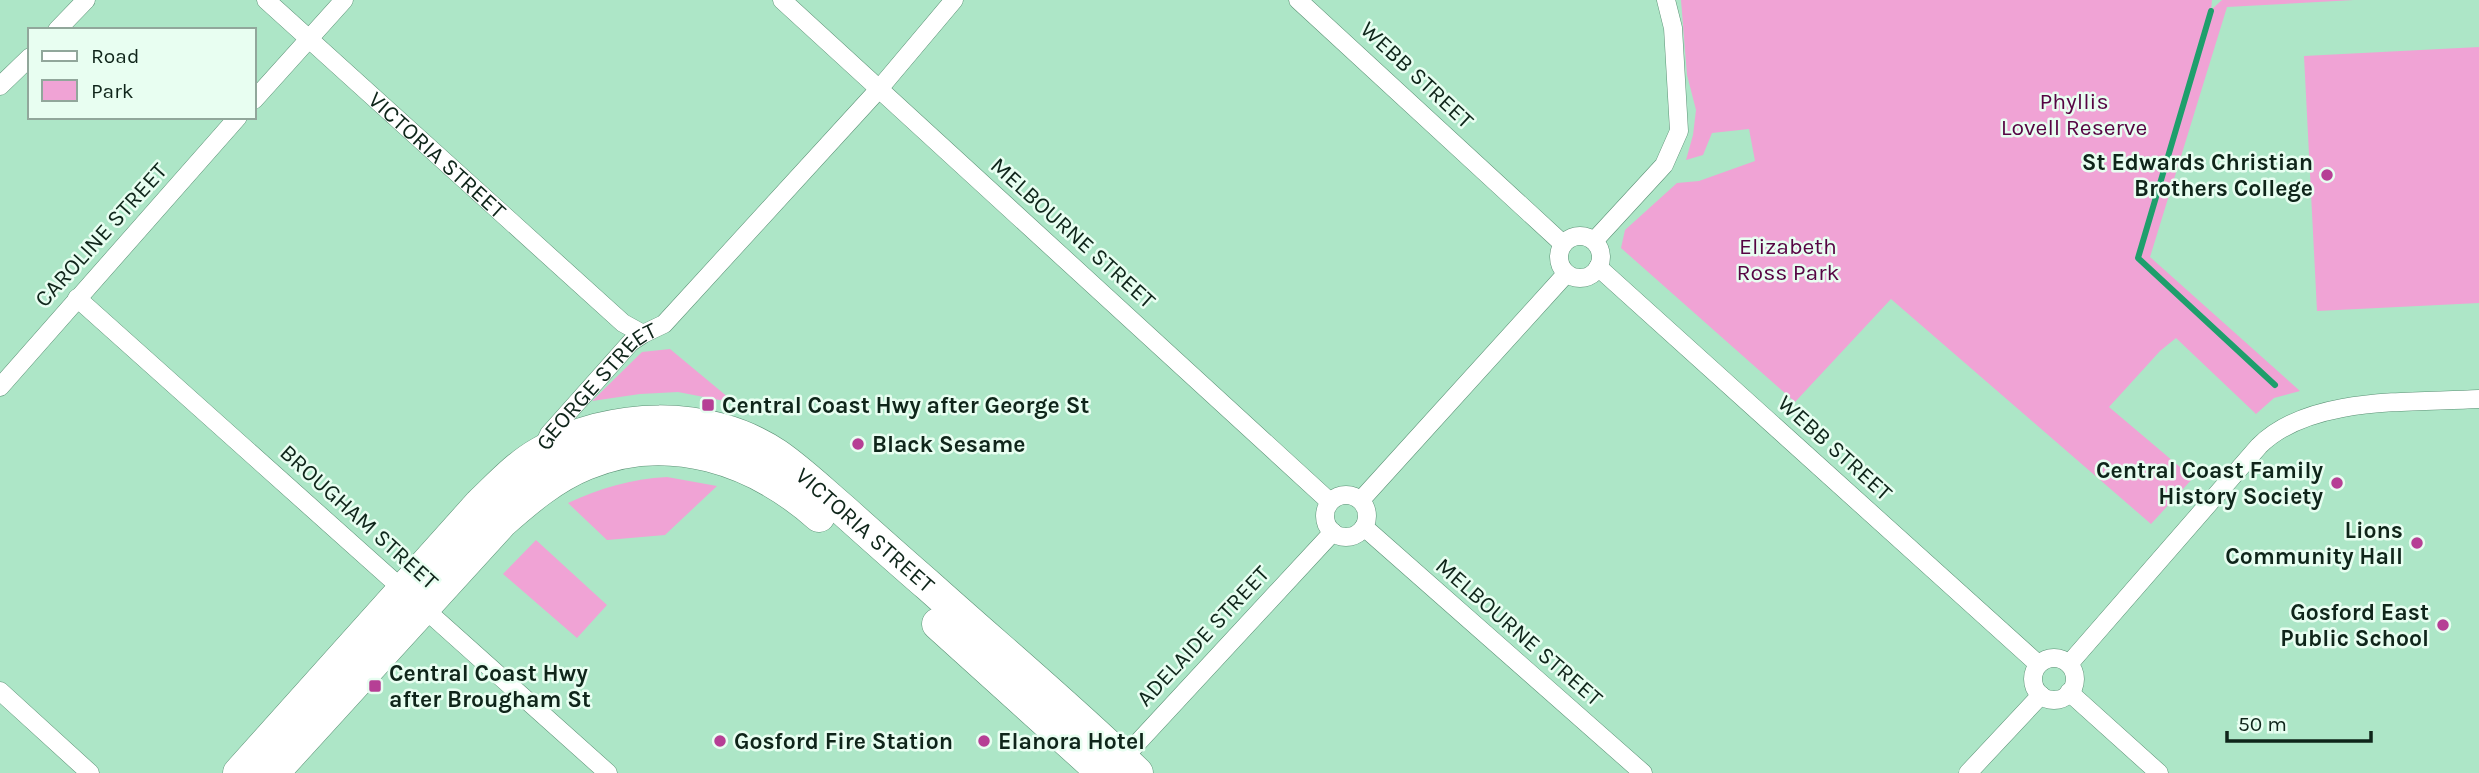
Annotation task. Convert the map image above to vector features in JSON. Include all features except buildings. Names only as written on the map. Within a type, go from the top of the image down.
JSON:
[{"type":"highway","name":"VICTORIA STREET","points":[[540,452],[578,436],[613,426],[656,420],[697,424],[738,435],[775,454],[829,498],[1118,769]]},
{"type":"highway","name":"VICTORIA STREET","points":[[556,479],[587,463],[657,449],[693,452],[728,460],[761,474],[815,512],[1118,769]]},
{"type":"highway","name":"GEORGE STREET","points":[[273,773],[414,600],[480,504],[540,452]]},
{"type":"highway","name":"GEORGE STREET","points":[[239,773],[414,600],[530,497],[556,479]]},
{"type":"street","points":[[59,28],[86,0]]},
{"type":"street","name":"VICTORIA STREET","points":[[266,0],[622,323],[643,334]]},
{"type":"street","points":[[256,98],[344,0]]},
{"type":"street","name":"MELBOURNE STREET","points":[[782,0],[1330,502]]},
{"type":"street","name":"GEORGE STREET","points":[[540,452],[549,434],[631,342],[664,324],[879,89],[954,0]]},
{"type":"street","name":"WEBB STREET","points":[[1298,0],[1563,244]]},
{"type":"street","points":[[1594,242],[1664,165],[1679,131],[1673,28],[1666,0]]},
{"type":"street","points":[[0,86],[28,59]]},
{"type":"street","name":"CAROLINE STREET","points":[[0,387],[237,119]]},
{"type":"street","points":[[1582,236],[1594,242],[1600,254],[1598,267],[1584,278],[1566,274],[1559,263],[1563,244],[1582,236]]},
{"type":"street","name":"WEBB STREET","points":[[1598,267],[2038,664]]},
{"type":"street","points":[[1360,500],[1566,274]]},
{"type":"street","name":"BROUGHAM STREET","points":[[77,298],[608,773]]},
{"type":"street","points":[[2068,664],[2259,446],[2285,426],[2306,416],[2353,405],[2479,400]]},
{"type":"street","points":[[1342,495],[1355,496],[1367,510],[1364,527],[1353,536],[1346,537],[1333,532],[1328,527],[1325,514],[1330,502],[1342,495]]},
{"type":"street","name":"MELBOURNE STREET","points":[[1364,527],[1643,773]]},
{"type":"street","name":"ADELAIDE STREET","points":[[1118,769],[1333,532]]},
{"type":"street","points":[[2057,658],[2068,664],[2074,675],[2073,687],[2065,696],[2052,700],[2041,695],[2033,684],[2034,670],[2038,664],[2057,658]]},
{"type":"street","points":[[0,691],[90,773]]},
{"type":"street","points":[[2069,692],[2159,773]]},
{"type":"street","points":[[1968,773],[2041,695]]},
{"type":"green space","points":[[1681,0],[2212,0],[2211,10],[2222,0],[2354,0],[2227,7],[2150,257],[2300,391],[2274,398],[2256,414],[2176,338],[2160,351],[2109,407],[2193,478],[2151,524],[1891,299],[1795,402],[1621,248],[1625,230],[1677,183],[1699,181],[1755,161],[1749,129],[1712,133],[1703,155],[1686,160],[1696,110],[1687,75]]},
{"type":"green space","points":[[2479,47],[2479,303],[2317,311],[2304,56]]},
{"type":"green space","points":[[670,349],[735,403],[678,392],[592,401],[642,352]]},
{"type":"green space","points":[[667,477],[717,486],[665,535],[607,540],[568,503],[616,485]]},
{"type":"green space","points":[[536,540],[607,605],[577,638],[503,574]]},
{"type":"waterway","points":[[2211,11],[2138,258],[2275,385]]},
{"type":"place","name":"St Edwards Christian Brothers College","points":[[2327,175]]},
{"type":"place","name":"Central Coast Hwy after George St","points":[[708,405]]},
{"type":"place","name":"Black Sesame","points":[[858,444]]},
{"type":"place","name":"Central Coast Family History Society","points":[[2337,483]]},
{"type":"place","name":"Lions Community Hall","points":[[2417,543]]},
{"type":"place","name":"Gosford East Public School","points":[[2443,625]]},
{"type":"place","name":"Central Coast Hwy after Brougham St","points":[[375,686]]},
{"type":"place","name":"Gosford Fire Station","points":[[720,741]]},
{"type":"place","name":"Elanora Hotel","points":[[984,741]]},
{"type":"park label","name":"Phyllis Lovell Reserve","points":[[2074,114]]},
{"type":"park label","name":"Elizabeth Ross Park","points":[[1788,259]]}]
